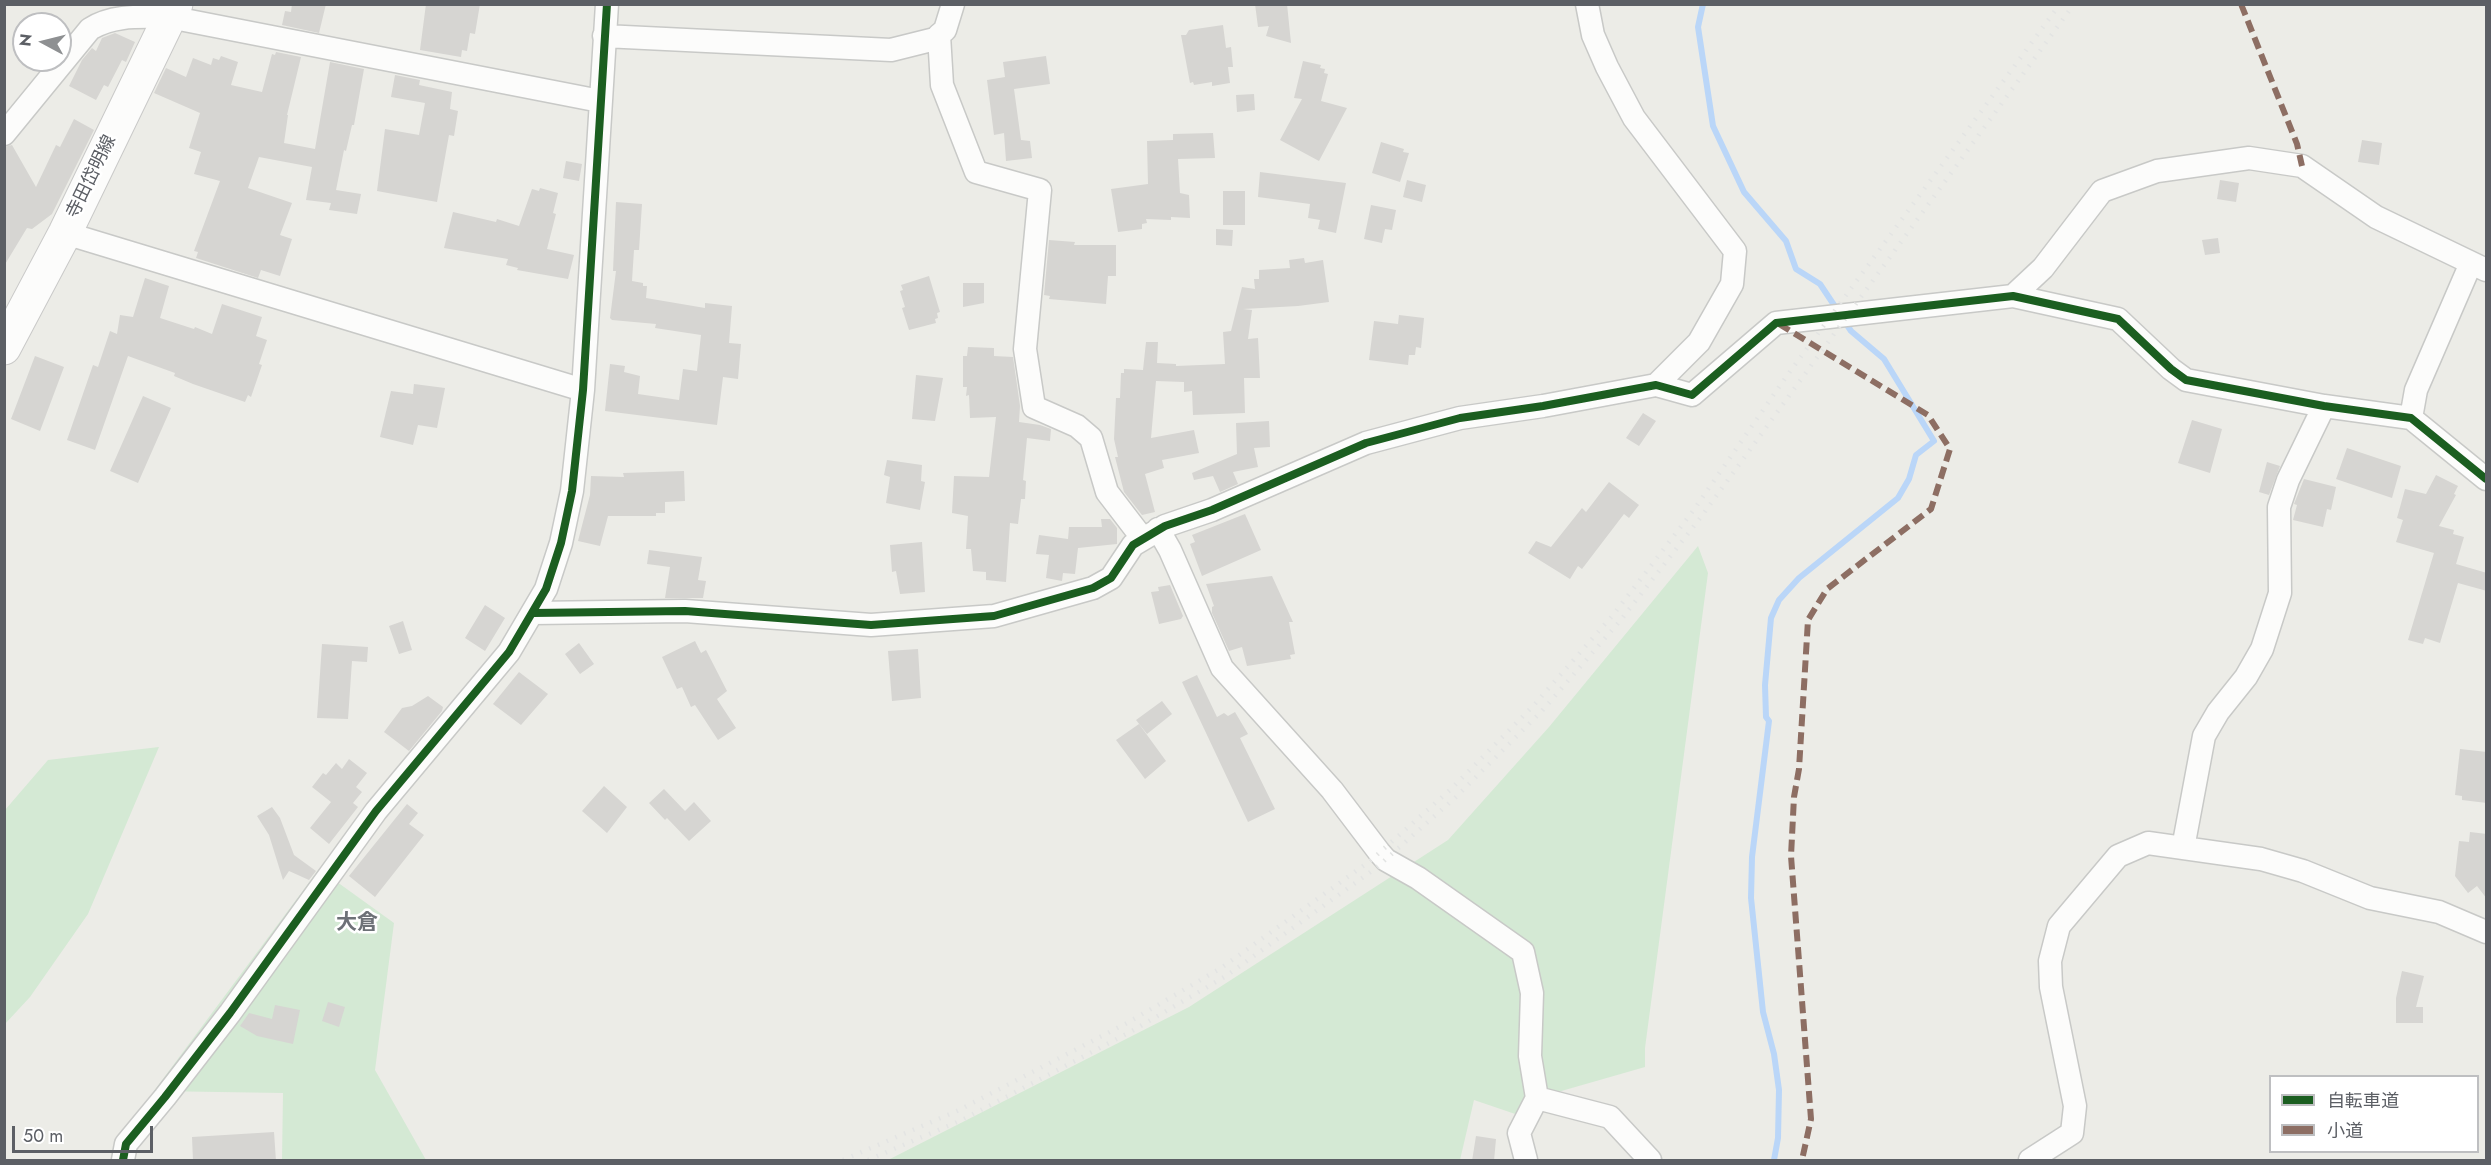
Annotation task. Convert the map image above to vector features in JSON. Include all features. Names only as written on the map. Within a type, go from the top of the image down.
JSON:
[{"type":"main road","name":"寺田岱明線","points":[[4,348],[65,232],[172,10]]},
{"type":"street","points":[[123,1161],[126,1144],[230,1013],[376,812],[509,652],[546,589],[561,543],[572,491],[583,390],[603,36],[607,4]]},
{"type":"street","points":[[953,4],[945,30],[939,35],[942,85],[975,172],[1040,190],[1025,349],[1034,407],[1077,426],[1091,438],[1107,492],[1170,550],[1222,668],[1332,790],[1386,860],[1418,878],[1523,952],[1532,993],[1530,1063],[1537,1098],[1519,1132],[1526,1161]]},
{"type":"street","points":[[1587,4],[1593,35],[1634,118],[1735,251],[1732,284],[1699,342],[1656,385]]},
{"type":"street","points":[[4,134],[90,29],[104,20],[172,10],[600,101]]},
{"type":"street","points":[[603,36],[891,50],[939,38]]},
{"type":"street","points":[[2013,296],[2043,268],[2102,191],[2157,171],[2249,158],[2302,166],[2376,217],[2479,266],[2416,390],[2411,418]]},
{"type":"street","points":[[65,232],[583,390]]},
{"type":"street","points":[[533,612],[685,611],[871,625],[994,616],[1093,588],[1111,578],[1132,545],[1150,534],[1212,510],[1366,443],[1460,418],[1543,406],[1656,385],[1692,395],[1776,322],[2013,296],[2118,319],[2171,369],[2186,380],[2324,406],[2411,418],[2487,479]]},
{"type":"street","points":[[2183,848],[2204,736],[2218,712],[2246,677],[2262,649],[2280,593],[2279,507],[2288,480],[2324,406]]},
{"type":"street","points":[[2030,1161],[2072,1133],[2075,1106],[2051,987],[2050,961],[2059,926],[2118,856],[2148,843],[2261,859],[2292,868],[2370,898],[2439,912],[2487,932]]},
{"type":"street","points":[[1537,1098],[1610,1118],[1650,1161]]},
{"type":"green space","points":[[1698,546],[1708,573],[1645,1048],[1645,1067],[1537,1098],[1527,1118],[1474,1100],[1460,1160],[888,1160],[1189,1007],[1448,840],[1549,727]]},
{"type":"green space","points":[[159,747],[88,914],[30,997],[5,1024],[5,810],[48,760]]},
{"type":"green space","points":[[319,869],[394,923],[375,1070],[426,1160],[282,1160],[283,1093],[154,1091]]},
{"type":"building","points":[[292,4],[326,4],[319,33],[282,25],[285,11],[291,12]]},
{"type":"building","points":[[426,4],[480,4],[475,34],[470,33],[467,51],[462,50],[461,57],[420,50]]},
{"type":"building","points":[[1255,4],[1287,4],[1291,43],[1266,36],[1269,26],[1258,27]]},
{"type":"building","points":[[1223,25],[1226,48],[1231,47],[1233,67],[1228,67],[1230,83],[1212,86],[1212,82],[1194,85],[1193,82],[1190,83],[1181,35],[1186,35],[1189,30]]},
{"type":"building","points":[[115,33],[135,42],[126,62],[122,60],[108,87],[104,85],[96,100],[69,86],[82,60],[92,48],[96,51],[102,38]]},
{"type":"building","points":[[276,52],[301,57],[287,115],[284,143],[315,149],[330,62],[364,69],[354,125],[352,125],[346,151],[344,150],[336,190],[361,194],[357,214],[329,210],[331,203],[306,200],[312,167],[259,157],[248,188],[292,203],[280,235],[292,239],[280,276],[261,270],[258,278],[196,258],[198,252],[194,251],[220,181],[194,174],[201,152],[189,148],[200,113],[154,93],[166,68],[186,77],[193,58],[211,65],[213,58],[219,60],[221,56],[238,62],[231,85],[262,92],[272,54],[275,55]]},
{"type":"building","points":[[1046,56],[1050,84],[1014,89],[1021,140],[1030,141],[1032,158],[1006,161],[1004,133],[994,135],[987,80],[1005,77],[1003,62]]},
{"type":"building","points":[[1303,61],[1321,65],[1320,68],[1325,69],[1324,73],[1328,74],[1321,101],[1347,108],[1319,161],[1280,140],[1302,99],[1294,98]]},
{"type":"building","points":[[395,75],[420,80],[419,85],[452,92],[450,109],[458,111],[454,136],[449,135],[437,202],[377,191],[385,129],[419,135],[425,103],[391,97]]},
{"type":"building","points":[[1254,94],[1255,110],[1237,112],[1236,95]]},
{"type":"building","points":[[74,119],[94,130],[52,214],[32,229],[27,228],[4,266],[4,147],[12,145],[36,187],[56,145],[60,147]]},
{"type":"building","points":[[1213,133],[1215,158],[1178,159],[1180,193],[1189,195],[1190,218],[1146,219],[1147,223],[1142,224],[1142,229],[1118,232],[1111,189],[1148,184],[1147,141],[1173,140],[1173,134]]},
{"type":"building","points":[[2362,140],[2382,143],[2379,165],[2358,162]]},
{"type":"building","points":[[1381,142],[1404,149],[1403,152],[1409,153],[1400,182],[1372,173]]},
{"type":"building","points":[[566,161],[582,164],[579,181],[563,178]]},
{"type":"building","points":[[1260,172],[1346,183],[1336,233],[1318,229],[1320,220],[1308,218],[1310,204],[1258,197]]},
{"type":"building","points":[[1407,180],[1426,185],[1422,202],[1403,197]]},
{"type":"building","points":[[2220,180],[2239,183],[2236,202],[2217,199]]},
{"type":"building","points":[[540,188],[558,193],[553,213],[556,214],[547,249],[574,255],[568,279],[517,270],[518,268],[506,265],[508,259],[444,248],[453,212],[496,222],[497,219],[519,226],[532,189],[539,191]]},
{"type":"building","points":[[1223,191],[1245,191],[1245,225],[1223,225]]},
{"type":"building","points":[[616,202],[642,204],[639,250],[634,250],[632,281],[647,286],[646,298],[705,308],[705,303],[732,306],[729,343],[741,344],[738,379],[723,377],[717,425],[605,411],[610,364],[625,366],[624,372],[640,376],[638,394],[679,400],[683,369],[697,371],[701,335],[655,328],[656,324],[610,318],[616,271],[613,271]]},
{"type":"building","points":[[1371,205],[1396,210],[1392,230],[1385,229],[1382,243],[1364,239]]},
{"type":"building","points":[[1216,229],[1233,230],[1232,246],[1216,245]]},
{"type":"building","points":[[2218,238],[2220,253],[2205,255],[2202,240]]},
{"type":"building","points":[[1049,240],[1075,242],[1074,245],[1116,245],[1116,276],[1108,276],[1106,304],[1049,299],[1050,296],[1044,295]]},
{"type":"building","points":[[1304,258],[1305,263],[1323,260],[1329,302],[1243,309],[1252,310],[1248,339],[1258,338],[1260,378],[1244,378],[1245,413],[1193,415],[1192,391],[1184,392],[1184,382],[1156,381],[1151,438],[1194,430],[1199,453],[1162,460],[1164,468],[1145,474],[1155,512],[1142,515],[1124,492],[1115,457],[1118,457],[1114,439],[1116,398],[1120,398],[1121,373],[1124,373],[1124,369],[1143,370],[1146,342],[1158,342],[1157,363],[1176,364],[1176,366],[1225,364],[1223,332],[1231,331],[1242,287],[1255,289],[1254,279],[1259,279],[1259,270],[1290,268],[1289,260]]},
{"type":"building","points":[[929,276],[940,312],[937,313],[938,318],[935,319],[936,323],[909,330],[902,308],[905,307],[900,291],[903,290],[901,285]]},
{"type":"building","points":[[145,278],[169,286],[160,318],[212,334],[222,304],[262,317],[256,336],[267,340],[259,364],[262,365],[251,397],[248,395],[245,402],[193,384],[174,376],[175,373],[128,356],[95,450],[67,440],[93,365],[98,367],[110,331],[117,334],[120,315],[133,317]]},
{"type":"building","points":[[963,283],[984,283],[984,303],[963,307]]},
{"type":"building","points":[[1399,315],[1424,318],[1421,348],[1416,347],[1415,355],[1409,355],[1408,365],[1369,360],[1374,321],[1398,324]]},
{"type":"building","points":[[968,347],[994,348],[994,356],[1013,357],[1020,406],[1019,422],[1051,429],[1050,441],[1027,438],[1023,480],[1026,481],[1025,499],[1021,499],[1018,524],[1010,523],[1006,582],[986,580],[986,572],[973,571],[971,549],[966,549],[968,516],[952,513],[954,476],[989,477],[996,417],[970,418],[969,395],[966,396],[967,387],[963,387],[963,356],[967,356]]},
{"type":"building","points":[[35,356],[64,367],[40,431],[11,419]]},
{"type":"building","points":[[916,375],[943,378],[935,421],[912,419]]},
{"type":"building","points":[[414,384],[445,388],[437,428],[418,425],[413,445],[380,437],[391,391],[413,394]]},
{"type":"building","points":[[143,396],[171,408],[138,483],[110,471]]},
{"type":"building","points":[[1643,413],[1656,421],[1639,446],[1626,438]]},
{"type":"building","points":[[2192,420],[2222,429],[2210,473],[2178,463]]},
{"type":"building","points":[[1269,421],[1270,447],[1254,448],[1258,467],[1233,472],[1238,484],[1220,492],[1213,476],[1194,480],[1192,473],[1237,454],[1236,423]]},
{"type":"building","points":[[2347,448],[2401,466],[2392,498],[2336,479]]},
{"type":"building","points":[[887,460],[922,465],[921,481],[925,482],[920,510],[886,503],[890,477],[884,475]]},
{"type":"building","points":[[2267,462],[2280,466],[2269,495],[2259,492]]},
{"type":"building","points":[[684,471],[685,501],[665,502],[665,513],[656,513],[656,516],[608,516],[600,546],[578,541],[590,495],[591,476],[624,477],[623,473]]},
{"type":"building","points":[[2436,475],[2458,486],[2454,494],[2456,495],[2439,526],[2454,530],[2453,534],[2464,537],[2456,564],[2487,573],[2487,591],[2458,583],[2440,643],[2425,638],[2423,644],[2408,640],[2434,553],[2396,542],[2403,520],[2397,518],[2405,489],[2426,494]]},
{"type":"building","points":[[2304,479],[2336,487],[2331,510],[2327,509],[2323,527],[2293,520],[2297,505],[2294,504]]},
{"type":"building","points":[[1609,482],[1639,505],[1629,518],[1624,514],[1582,569],[1578,566],[1570,579],[1528,553],[1536,541],[1551,547],[1582,508],[1586,512]]},
{"type":"building","points":[[1245,514],[1261,550],[1202,576],[1190,544],[1195,542],[1192,535]]},
{"type":"building","points":[[1101,519],[1110,519],[1117,528],[1117,544],[1078,548],[1075,574],[1063,573],[1062,581],[1046,578],[1049,555],[1036,554],[1039,535],[1068,539],[1069,527],[1102,527]]},
{"type":"building","points":[[922,542],[925,592],[900,594],[896,571],[892,572],[890,545]]},
{"type":"building","points":[[649,550],[702,557],[698,580],[706,581],[703,598],[665,598],[670,567],[647,564]]},
{"type":"building","points":[[1272,576],[1293,622],[1289,622],[1295,654],[1290,655],[1291,659],[1247,666],[1242,647],[1229,651],[1212,613],[1214,606],[1206,584]]},
{"type":"building","points":[[1170,585],[1183,616],[1181,619],[1159,624],[1151,592],[1159,591],[1158,587]]},
{"type":"building","points":[[485,605],[505,618],[485,651],[465,638]]},
{"type":"building","points":[[403,621],[412,650],[399,654],[389,626]]},
{"type":"building","points":[[695,641],[701,653],[706,650],[727,691],[717,699],[736,728],[718,740],[695,705],[691,707],[682,687],[677,689],[662,657]]},
{"type":"building","points":[[579,643],[594,664],[580,674],[565,654]]},
{"type":"building","points":[[322,644],[368,647],[367,662],[352,661],[348,719],[317,718]]},
{"type":"building","points":[[918,649],[921,698],[892,701],[888,651]]},
{"type":"building","points":[[519,672],[548,694],[521,725],[493,704]]},
{"type":"building","points":[[1197,675],[1217,717],[1224,713],[1228,716],[1235,712],[1248,734],[1240,738],[1275,809],[1248,822],[1182,682]]},
{"type":"building","points":[[428,696],[443,707],[442,711],[409,751],[384,732],[402,708],[412,706]]},
{"type":"building","points":[[1162,701],[1172,714],[1147,734],[1136,720]]},
{"type":"building","points":[[1139,724],[1166,761],[1145,779],[1116,740]]},
{"type":"building","points":[[2460,749],[2487,752],[2487,803],[2462,800],[2462,796],[2455,795]]},
{"type":"building","points":[[349,759],[367,773],[356,787],[362,792],[353,803],[358,807],[329,844],[310,828],[331,802],[312,787],[323,773],[326,775],[336,763],[342,769]]},
{"type":"building","points":[[604,786],[627,807],[607,833],[582,811]]},
{"type":"building","points":[[664,789],[685,811],[694,802],[711,821],[689,841],[649,803]]},
{"type":"building","points":[[407,804],[418,813],[409,824],[424,835],[375,897],[349,876]]},
{"type":"building","points":[[272,807],[280,818],[294,855],[316,871],[309,880],[289,871],[283,880],[269,835],[257,816]]},
{"type":"building","points":[[2470,832],[2487,834],[2487,899],[2477,886],[2468,893],[2455,876],[2459,841],[2469,842]]},
{"type":"building","points":[[2402,971],[2424,976],[2416,1007],[2423,1007],[2423,1023],[2396,1023],[2396,998]]},
{"type":"building","points":[[328,1002],[345,1007],[339,1027],[322,1021]]},
{"type":"building","points":[[275,1005],[300,1010],[293,1044],[257,1036],[240,1026],[249,1013],[272,1019]]},
{"type":"building","points":[[274,1132],[276,1161],[193,1161],[192,1137]]},
{"type":"building","points":[[1476,1136],[1496,1139],[1494,1161],[1472,1161]]},
{"type":"waterway","points":[[1703,4],[1698,27],[1713,126],[1744,192],[1786,241],[1796,269],[1820,284],[1838,311]]},
{"type":"waterway","points":[[1774,1160],[1778,1138],[1779,1090],[1774,1054],[1763,1012],[1751,898],[1752,857],[1769,721],[1766,717],[1765,685],[1771,618],[1779,600],[1799,578],[1898,498],[1909,479],[1916,455],[1934,441],[1884,359],[1851,331],[1843,319]]},
{"type":"railway","points":[[843,1160],[957,1111],[1127,1023],[1221,968],[1370,861],[1450,790],[1534,705],[1613,615],[1693,511],[1786,377],[2060,4]]},
{"type":"railway","points":[[868,1160],[962,1120],[1132,1031],[1226,976],[1376,868],[1456,797],[1541,712],[1620,621],[1701,517],[2074,4]]},
{"type":"marked path","points":[[2241,4],[2297,144],[2302,166]]},
{"type":"marked path","points":[[1779,324],[1928,415],[1950,449],[1931,509],[1827,589],[1808,620],[1791,856],[1811,1119],[1802,1160]]},
{"type":"cycle path","points":[[123,1160],[126,1144],[230,1013],[376,811],[509,652],[546,589],[561,543],[572,491],[583,390],[607,4]]},
{"type":"cycle path","points":[[533,613],[685,611],[871,625],[994,616],[1093,588],[1111,578],[1133,545],[1165,526],[1212,510],[1366,443],[1460,418],[1543,406],[1656,385],[1692,395],[1776,323],[2013,296],[2118,319],[2171,369],[2186,380],[2324,406],[2411,418],[2486,479]]},
{"type":"district","name":"大倉","points":[[357,924]]}]
